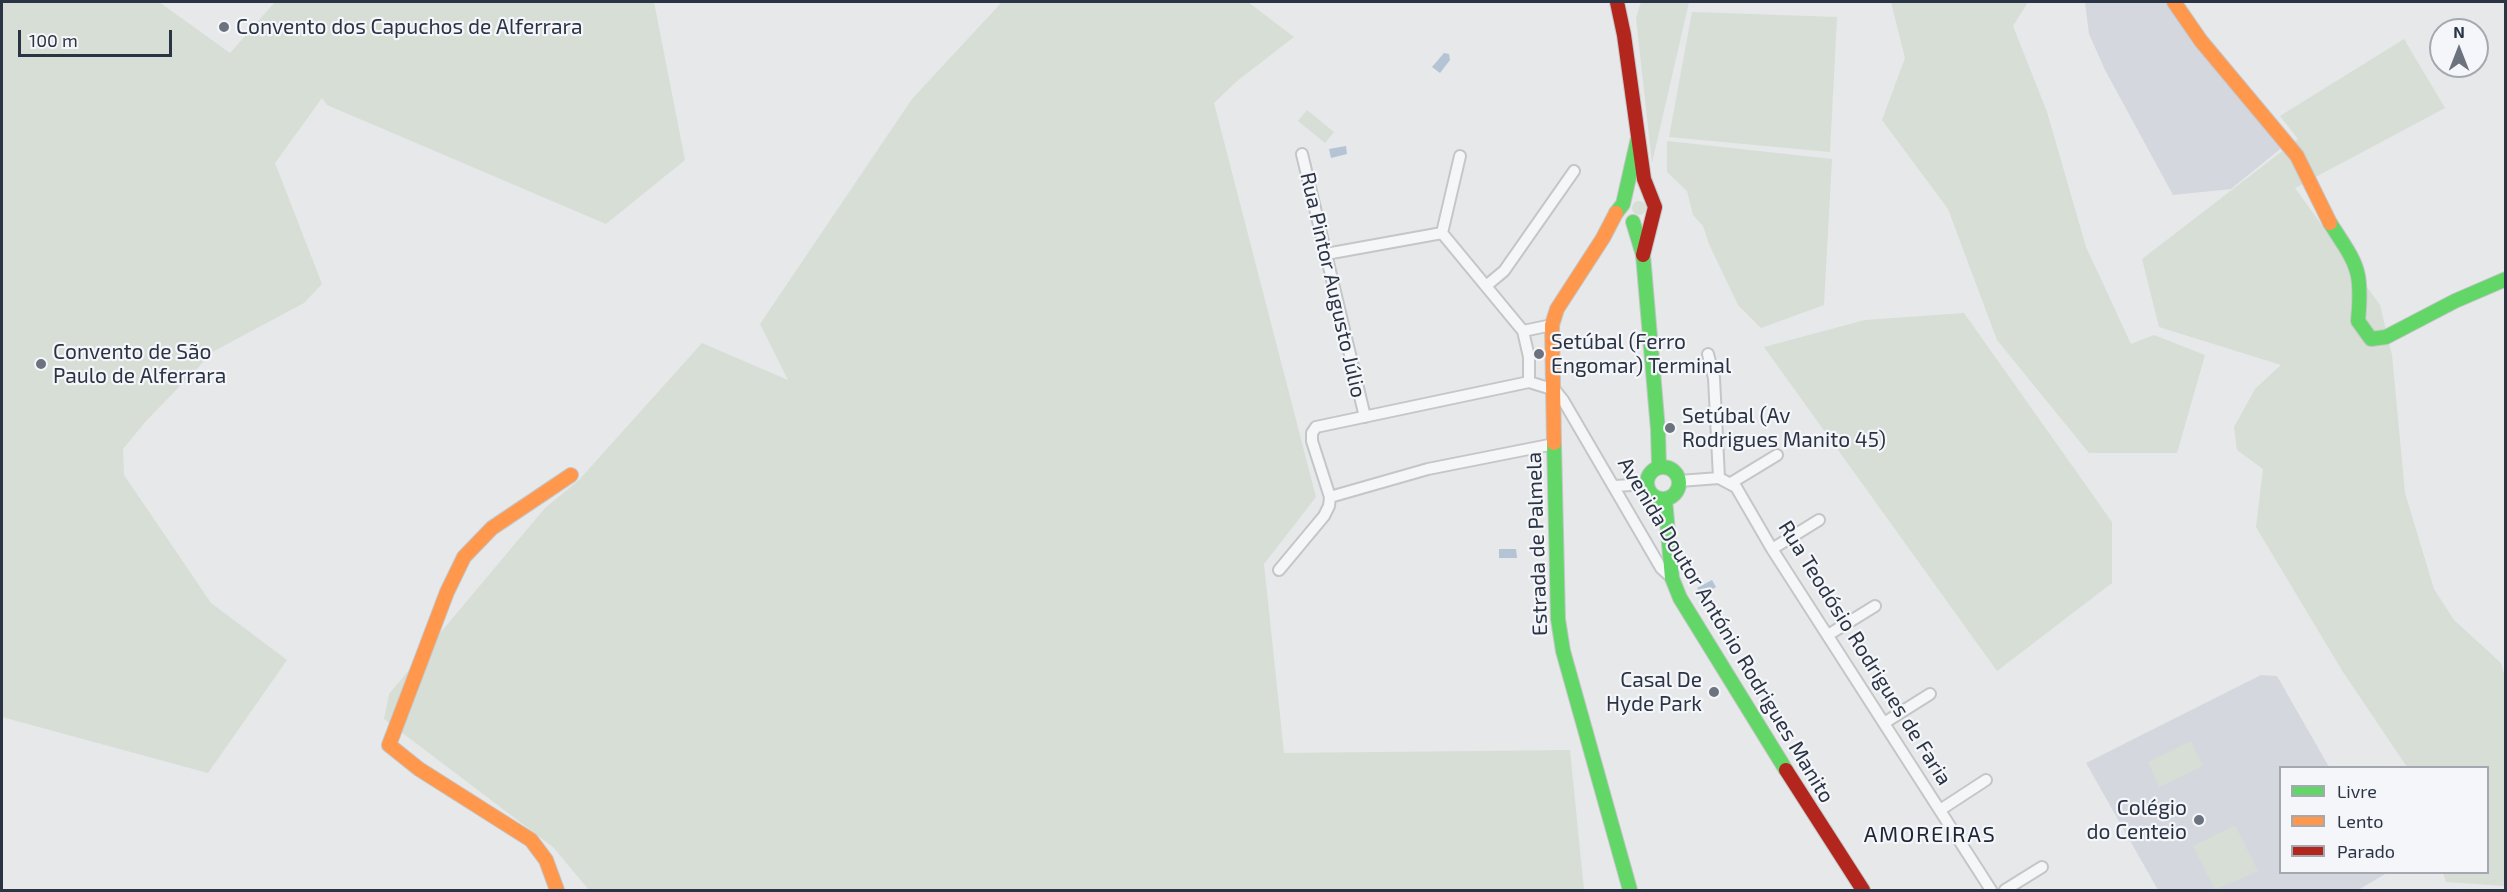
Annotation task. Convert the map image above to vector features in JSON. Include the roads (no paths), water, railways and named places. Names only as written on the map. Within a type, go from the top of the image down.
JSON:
[{"type":"street","name":"Estrada de Palmela","points":[[1617,2],[1624,34],[1644,179],[1652,198]]},
{"type":"street","points":[[2174,2],[2201,41],[2297,156],[2325,216],[2357,265],[2361,290],[2358,321],[2365,334],[2371,339],[2386,337],[2455,301],[2505,279]]},
{"type":"street","name":"Estrada de Palmela","points":[[1630,891],[1563,651],[1556,586],[1555,390],[1552,325],[1557,309],[1624,201],[1638,138]]},
{"type":"street","name":"Rua Pintor Augusto Júlio","points":[[1302,154],[1365,417]]},
{"type":"street","points":[[1442,233],[1460,156]]},
{"type":"street","points":[[1486,286],[1504,271],[1574,171]]},
{"type":"street","points":[[1643,255],[1655,207],[1652,198],[1638,191],[1624,201],[1624,214],[1631,222],[1643,255],[1659,467]]},
{"type":"street","points":[[1631,222],[1646,222],[1653,216]]},
{"type":"street","name":"Estrada de Palmela","points":[[1603,238],[1631,222]]},
{"type":"street","points":[[1326,254],[1442,233]]},
{"type":"street","points":[[1442,233],[1523,331],[1529,357],[1529,382]]},
{"type":"street","points":[[1523,331],[1552,325]]},
{"type":"street","points":[[1708,354],[1714,378],[1719,478]]},
{"type":"street","points":[[1280,570],[1324,516],[1329,506],[1330,497],[1312,441],[1312,433],[1316,427],[1529,382],[1555,390]]},
{"type":"street","name":"Avenida Doutor António Rodrigues Manito","points":[[1555,390],[1615,486],[1661,568],[1672,578],[1680,598],[1863,891]]},
{"type":"street","points":[[1330,497],[1428,469],[1554,444]]},
{"type":"street","points":[[1679,481],[1719,478],[1731,483],[1777,455]]},
{"type":"street","points":[[1659,467],[1674,471],[1679,481],[1674,495],[1665,499],[1659,499],[1650,494],[1647,484],[1652,471],[1659,467]]},
{"type":"street","points":[[557,891],[546,860],[531,840],[419,769],[389,745],[447,592],[464,557],[492,528],[571,475]]},
{"type":"street","name":"Rua Teodósio Rodrigues de Faria","points":[[1731,483],[1741,493],[1772,549],[1991,891]]},
{"type":"street","points":[[1615,486],[1647,484]]},
{"type":"street","points":[[1665,499],[1672,578]]},
{"type":"street","points":[[1772,549],[1819,520]]},
{"type":"street","points":[[1828,635],[1875,606]]},
{"type":"street","points":[[1884,723],[1930,694]]},
{"type":"street","points":[[1940,810],[1986,780]]},
{"type":"street","points":[[2004,891],[2042,867]]},
{"type":"water","points":[[1444,53],[1449,54],[1450,60],[1440,73],[1432,67]]},
{"type":"water","points":[[1346,146],[1347,154],[1331,158],[1329,149]]},
{"type":"water","points":[[1499,549],[1516,549],[1517,558],[1499,558]]},
{"type":"water","points":[[1712,580],[1716,587],[1702,595],[1697,588]]},
{"type":"place","name":"Convento dos Capuchos de Alferrara","points":[[224,27]]},
{"type":"place","name":"Setúbal (Ferro Engomar) Terminal","points":[[1539,354]]},
{"type":"place","name":"Convento de São Paulo de Alferrara","points":[[41,364]]},
{"type":"place","name":"Setúbal (Av Rodrigues Manito 45)","points":[[1670,428]]},
{"type":"place","name":"Casal De Hyde Park","points":[[1714,692]]},
{"type":"place","name":"Colégio do Centeio","points":[[2199,820]]},
{"type":"district","name":"AMOREIRAS","points":[[1930,835]]}]
